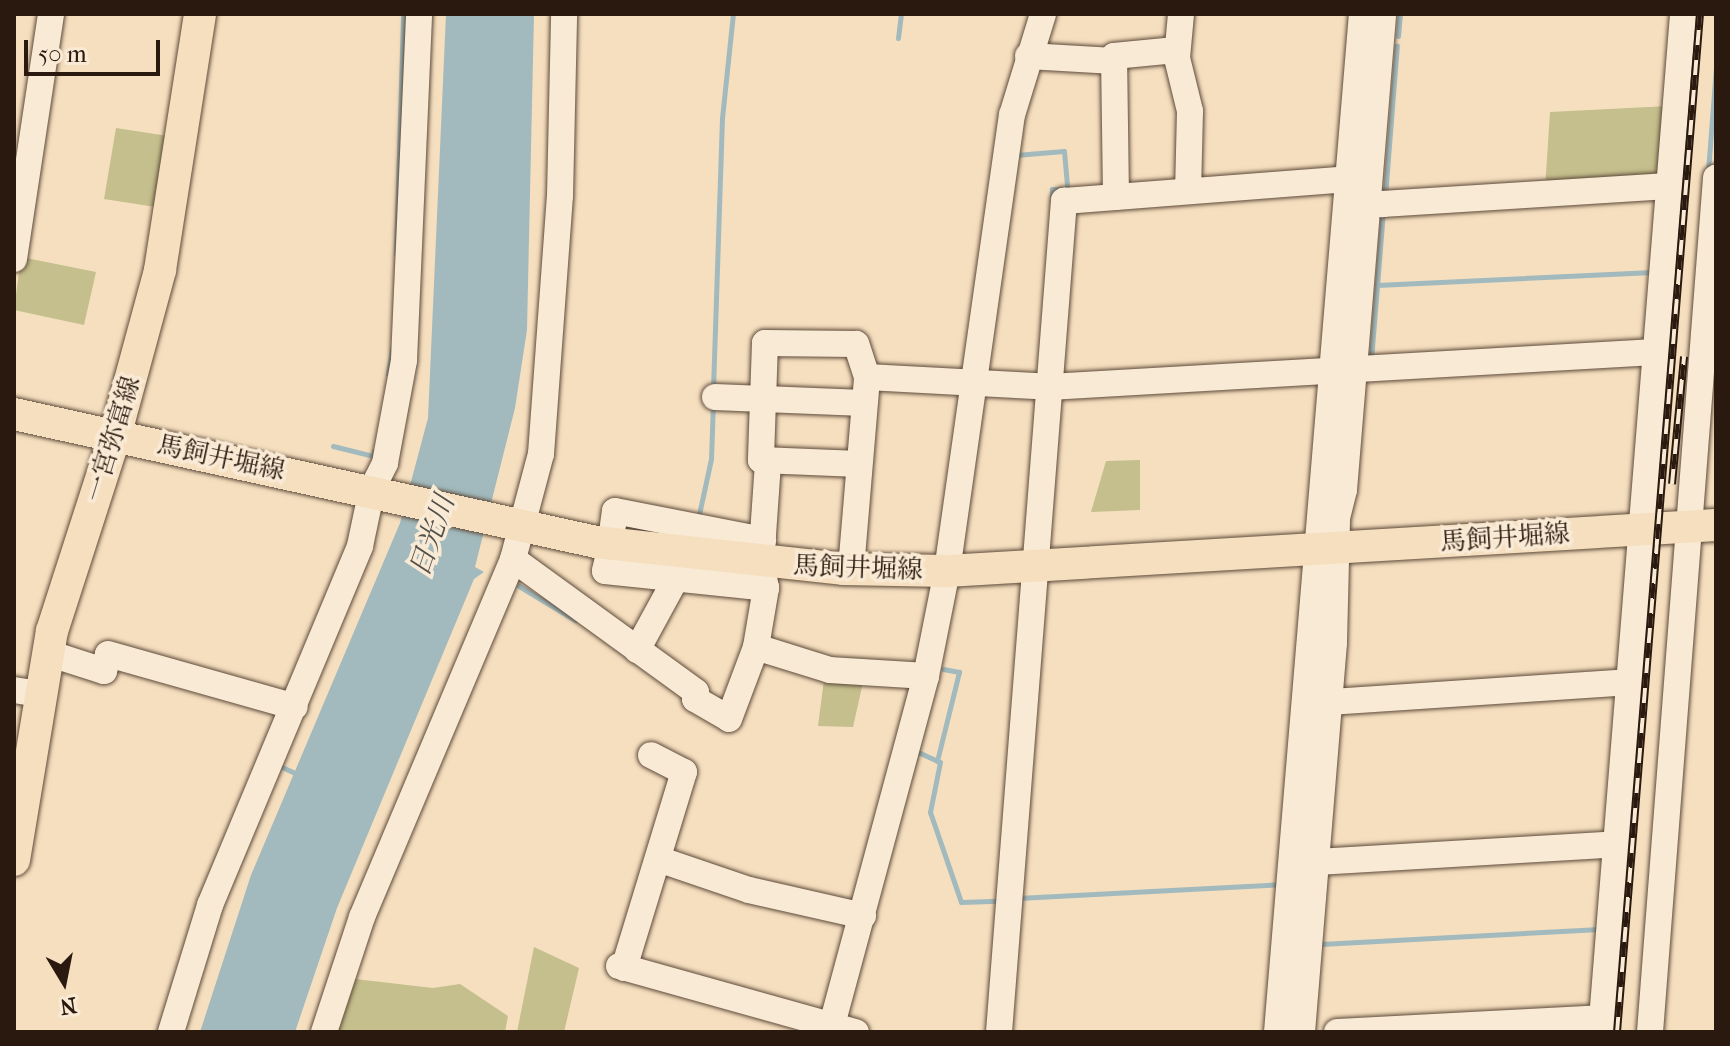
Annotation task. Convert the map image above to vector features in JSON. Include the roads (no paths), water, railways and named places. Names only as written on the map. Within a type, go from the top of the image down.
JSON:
[{"type":"main road","name":"一宮弥富線","points":[[14,860],[27,692],[48,653],[115,436],[160,270],[200,14]]},
{"type":"main road","name":"馬飼井堀線","points":[[14,414],[376,490],[596,542],[763,563],[851,569],[947,571],[1703,526]]},
{"type":"street","points":[[14,259],[51,14]]},
{"type":"street","points":[[171,1032],[210,905],[360,546],[385,463],[404,360],[419,14]]},
{"type":"street","points":[[324,1032],[362,917],[513,559],[518,524],[541,454],[549,362],[564,14]]},
{"type":"street","points":[[651,755],[684,772],[621,967],[754,1020],[839,1030],[863,916],[926,676],[947,571],[971,385],[1012,115],[1043,14]]},
{"type":"street","points":[[1181,14],[1176,50],[1190,111],[1188,191]]},
{"type":"street","points":[[1277,1032],[1328,549],[1343,370],[1362,14]]},
{"type":"street","points":[[1354,192],[1383,14]]},
{"type":"street","points":[[1337,1032],[1601,1025],[1683,14]]},
{"type":"street","points":[[1116,197],[1114,56],[1176,50]]},
{"type":"street","points":[[1028,56],[1114,61]]},
{"type":"street","points":[[1650,1032],[1703,526],[1716,178]]},
{"type":"street","points":[[999,1032],[1033,566],[1064,201],[1188,191],[1354,192],[1668,186]]},
{"type":"street","points":[[851,569],[865,390],[856,344],[765,343],[761,460],[768,463],[859,464]]},
{"type":"street","points":[[715,397],[762,399],[971,385],[1049,387],[1655,352]]},
{"type":"street","points":[[513,559],[696,692],[695,699],[729,719],[756,647],[768,463]]},
{"type":"street","points":[[613,525],[615,511],[763,563]]},
{"type":"street","points":[[1302,1032],[1330,702],[1328,549]]},
{"type":"street","points":[[607,562],[605,571],[674,582],[763,563]]},
{"type":"street","points":[[637,650],[674,582]]},
{"type":"street","points":[[756,647],[830,670],[926,676]]},
{"type":"street","points":[[48,653],[104,671],[108,654],[295,707]]},
{"type":"street","points":[[1330,702],[1629,682]]},
{"type":"street","points":[[1317,862],[1616,844]]},
{"type":"street","points":[[658,859],[749,890],[863,916]]},
{"type":"water","name":"日光川","points":[[446,14],[534,14],[527,330],[515,408],[475,567],[484,572],[474,579],[337,908],[295,1032],[200,1032],[251,875],[400,523],[428,418]]},
{"type":"waterway","points":[[396,254],[403,14]]},
{"type":"waterway","points":[[713,389],[722,118],[733,14]]},
{"type":"waterway","points":[[898,38],[901,14]]},
{"type":"waterway","points":[[1398,36],[1400,14]]},
{"type":"waterway","points":[[1385,196],[1397,45]]},
{"type":"waterway","points":[[1708,171],[1716,68]]},
{"type":"waterway","points":[[1015,155],[1064,151],[1067,189],[1052,189],[1052,202]]},
{"type":"waterway","points":[[1371,360],[1383,211]]},
{"type":"waterway","points":[[1377,285],[1653,272]]},
{"type":"waterway","points":[[388,374],[392,348]]},
{"type":"waterway","points":[[698,519],[711,459],[713,403]]},
{"type":"waterway","points":[[333,446],[373,456],[374,451]]},
{"type":"waterway","points":[[519,586],[575,620]]},
{"type":"waterway","points":[[937,761],[959,672],[943,669]]},
{"type":"waterway","points":[[916,751],[940,762],[930,812],[961,902],[998,901],[998,905]]},
{"type":"waterway","points":[[282,767],[299,775]]},
{"type":"waterway","points":[[1018,898],[1282,884]]},
{"type":"waterway","points":[[1321,944],[1600,929]]},
{"type":"railway","points":[[1617,1032],[1700,14]]},
{"type":"railway","points":[[1672,484],[1684,357]]}]
